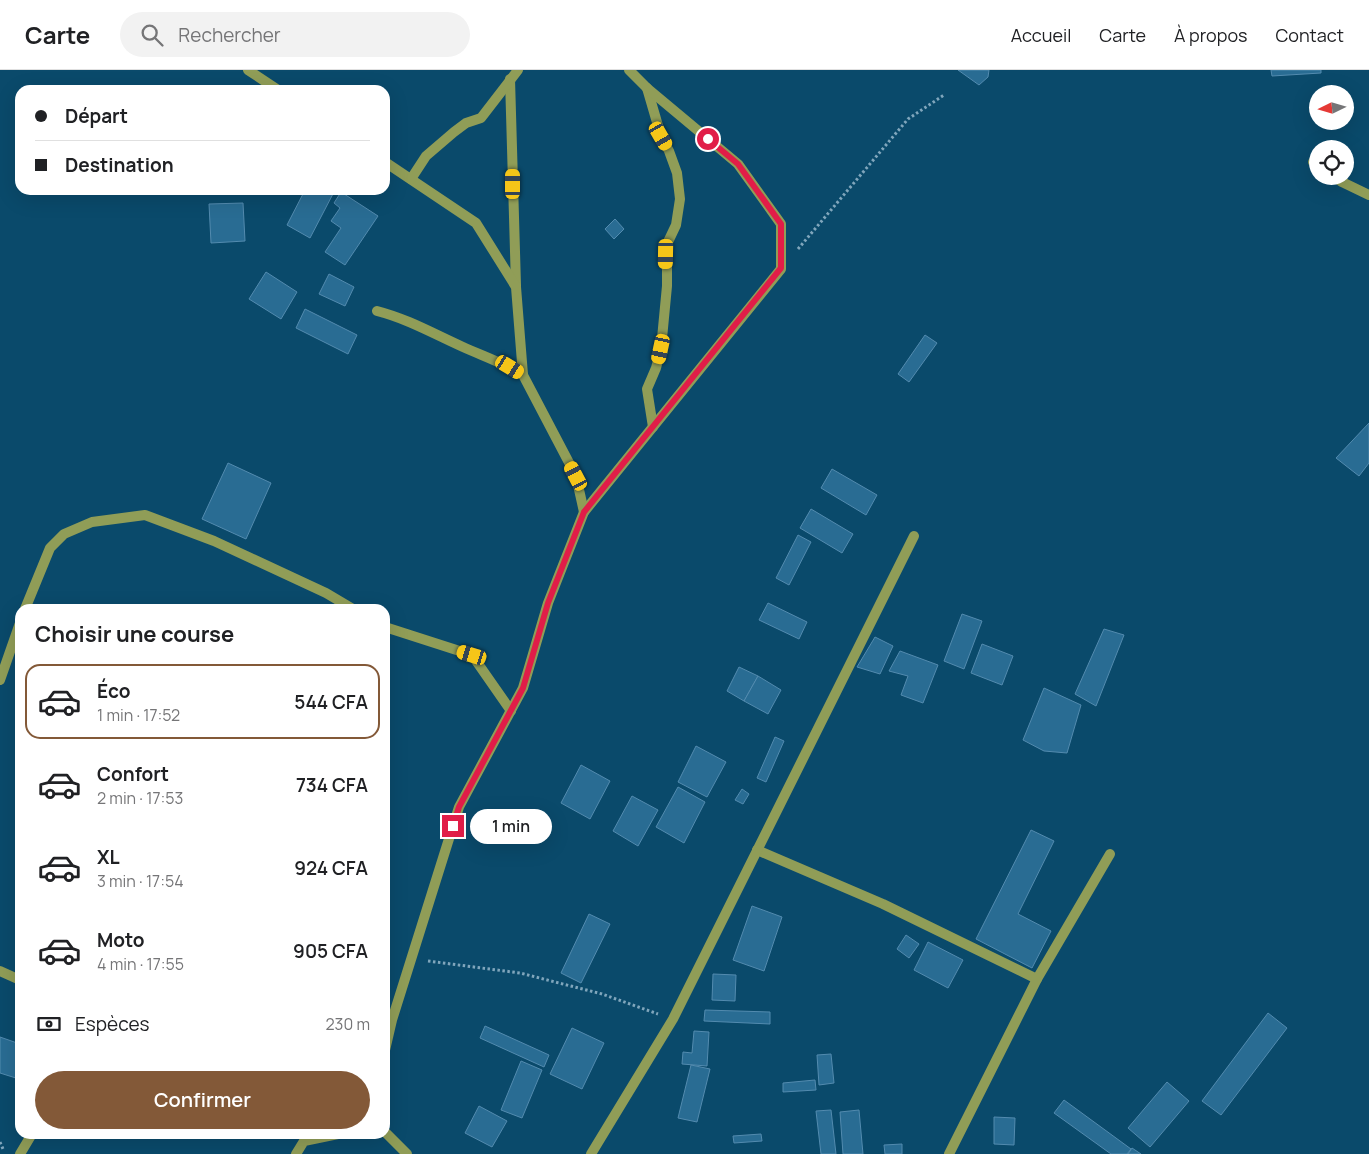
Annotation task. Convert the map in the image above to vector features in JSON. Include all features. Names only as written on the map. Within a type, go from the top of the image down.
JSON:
[{"type":"street","points":[[248,70],[270,85]]},
{"type":"street","points":[[411,179],[426,156],[466,123],[481,118],[518,70]]},
{"type":"street","points":[[390,1029],[410,959],[459,807],[523,688],[548,603],[584,512],[781,268],[781,224],[738,164],[647,88],[629,70]]},
{"type":"street","points":[[510,79],[516,287],[523,375],[576,476],[584,512]]},
{"type":"street","points":[[647,88],[661,136],[677,172],[680,199],[676,225],[667,244],[667,286],[661,349],[648,389],[653,427]]},
{"type":"street","points":[[390,165],[476,223],[516,287]]},
{"type":"street","points":[[1348,185],[1369,195]]},
{"type":"street","points":[[377,310],[414,323],[462,347],[510,367],[523,375]]},
{"type":"street","points":[[27,604],[50,548],[64,534],[92,522],[145,515],[214,541],[326,593],[345,604]]},
{"type":"street","points":[[591,1154],[673,1019],[914,536]]},
{"type":"street","points":[[390,629],[472,655],[511,712]]},
{"type":"street","points":[[0,680],[15,636]]},
{"type":"street","points":[[757,850],[883,904],[1037,979]]},
{"type":"street","points":[[949,1154],[1037,979],[1110,854]]},
{"type":"street","points":[[0,971],[15,978]]},
{"type":"street","points":[[390,1137],[407,1154]]},
{"type":"street","points":[[20,1154],[29,1139]]},
{"type":"street","points":[[296,1154],[304,1141],[314,1139]]},
{"type":"path","points":[[781,268],[908,119],[944,95]]},
{"type":"path","points":[[410,959],[520,973],[602,994],[673,1019]]},
{"type":"building","points":[[958,70],[989,70],[988,77],[979,85]]},
{"type":"building","points":[[1271,70],[1321,70],[1321,73],[1272,76]]},
{"type":"building","points":[[302,195],[332,195],[310,238],[287,225]]},
{"type":"building","points":[[339,195],[346,195],[378,216],[345,265],[325,252],[341,228],[331,221],[340,208],[334,203]]},
{"type":"building","points":[[243,203],[245,241],[211,243],[209,204]]},
{"type":"building","points":[[615,219],[624,229],[614,239],[605,229]]},
{"type":"building","points":[[266,272],[297,292],[281,319],[249,299]]},
{"type":"building","points":[[329,274],[354,287],[345,306],[319,294]]},
{"type":"building","points":[[305,309],[357,335],[348,354],[296,328]]},
{"type":"building","points":[[925,335],[937,343],[909,382],[898,374]]},
{"type":"building","points":[[1369,423],[1369,463],[1359,476],[1336,458]]},
{"type":"building","points":[[228,463],[271,483],[246,539],[202,519]]},
{"type":"building","points":[[832,469],[877,495],[866,515],[821,488]]},
{"type":"building","points":[[811,509],[853,534],[842,553],[800,528]]},
{"type":"building","points":[[798,535],[811,542],[789,585],[776,578]]},
{"type":"building","points":[[768,603],[807,622],[799,639],[759,620]]},
{"type":"building","points":[[962,614],[982,621],[964,669],[944,661]]},
{"type":"building","points":[[1104,629],[1124,635],[1096,706],[1075,694]]},
{"type":"building","points":[[875,637],[893,646],[880,674],[857,667]]},
{"type":"building","points":[[982,644],[1013,656],[1002,685],[971,673]]},
{"type":"building","points":[[900,651],[938,665],[923,703],[901,695],[908,676],[889,671]]},
{"type":"building","points":[[739,667],[758,676],[744,701],[727,691]]},
{"type":"building","points":[[758,676],[781,690],[768,714],[744,701]]},
{"type":"building","points":[[1044,688],[1081,705],[1067,753],[1044,751],[1023,740]]},
{"type":"building","points":[[775,737],[784,741],[766,782],[757,778]]},
{"type":"building","points":[[696,746],[726,762],[707,797],[678,782]]},
{"type":"building","points":[[581,765],[610,781],[590,819],[561,803]]},
{"type":"building","points":[[678,787],[705,802],[684,843],[656,827]]},
{"type":"building","points":[[742,789],[749,794],[743,804],[735,800]]},
{"type":"building","points":[[632,796],[658,810],[638,846],[613,831]]},
{"type":"building","points":[[1031,830],[1054,841],[1018,914],[1051,931],[1032,968],[976,939]]},
{"type":"building","points":[[752,906],[782,917],[764,971],[733,960]]},
{"type":"building","points":[[589,914],[610,924],[581,983],[561,973]]},
{"type":"building","points":[[906,935],[919,944],[909,958],[897,949]]},
{"type":"building","points":[[928,942],[963,960],[948,988],[914,970]]},
{"type":"building","points":[[713,974],[736,975],[735,1001],[712,1000]]},
{"type":"building","points":[[705,1010],[770,1012],[770,1024],[704,1021]]},
{"type":"building","points":[[1268,1013],[1287,1028],[1221,1115],[1202,1101]]},
{"type":"building","points":[[485,1026],[549,1055],[544,1067],[480,1038]]},
{"type":"building","points":[[572,1028],[604,1043],[582,1089],[550,1074]]},
{"type":"building","points":[[694,1031],[709,1032],[707,1066],[682,1064],[683,1052],[692,1053]]},
{"type":"building","points":[[0,1037],[15,1042],[15,1078],[0,1073]]},
{"type":"building","points":[[831,1054],[834,1083],[819,1085],[817,1055]]},
{"type":"building","points":[[521,1061],[542,1070],[522,1118],[501,1110]]},
{"type":"building","points":[[691,1065],[710,1069],[697,1122],[678,1118]]},
{"type":"building","points":[[815,1080],[816,1090],[783,1092],[783,1083]]},
{"type":"building","points":[[1167,1082],[1189,1101],[1150,1147],[1128,1128]]},
{"type":"building","points":[[1064,1100],[1131,1149],[1127,1154],[1111,1154],[1054,1113]]},
{"type":"building","points":[[479,1106],[507,1121],[492,1147],[465,1133]]},
{"type":"building","points":[[831,1110],[836,1154],[821,1154],[816,1111]]},
{"type":"building","points":[[859,1110],[863,1154],[843,1154],[840,1112]]},
{"type":"building","points":[[994,1117],[1015,1118],[1014,1145],[994,1144]]},
{"type":"building","points":[[761,1134],[762,1141],[734,1143],[733,1136]]},
{"type":"building","points":[[902,1144],[902,1154],[885,1154],[884,1145]]},
{"type":"building","points":[[1132,1148],[1141,1154],[1128,1154]]},
{"type":"route","points":[[453,826],[459,807],[523,688],[548,603],[584,512],[781,268],[781,224],[738,164],[708,139]]}]
